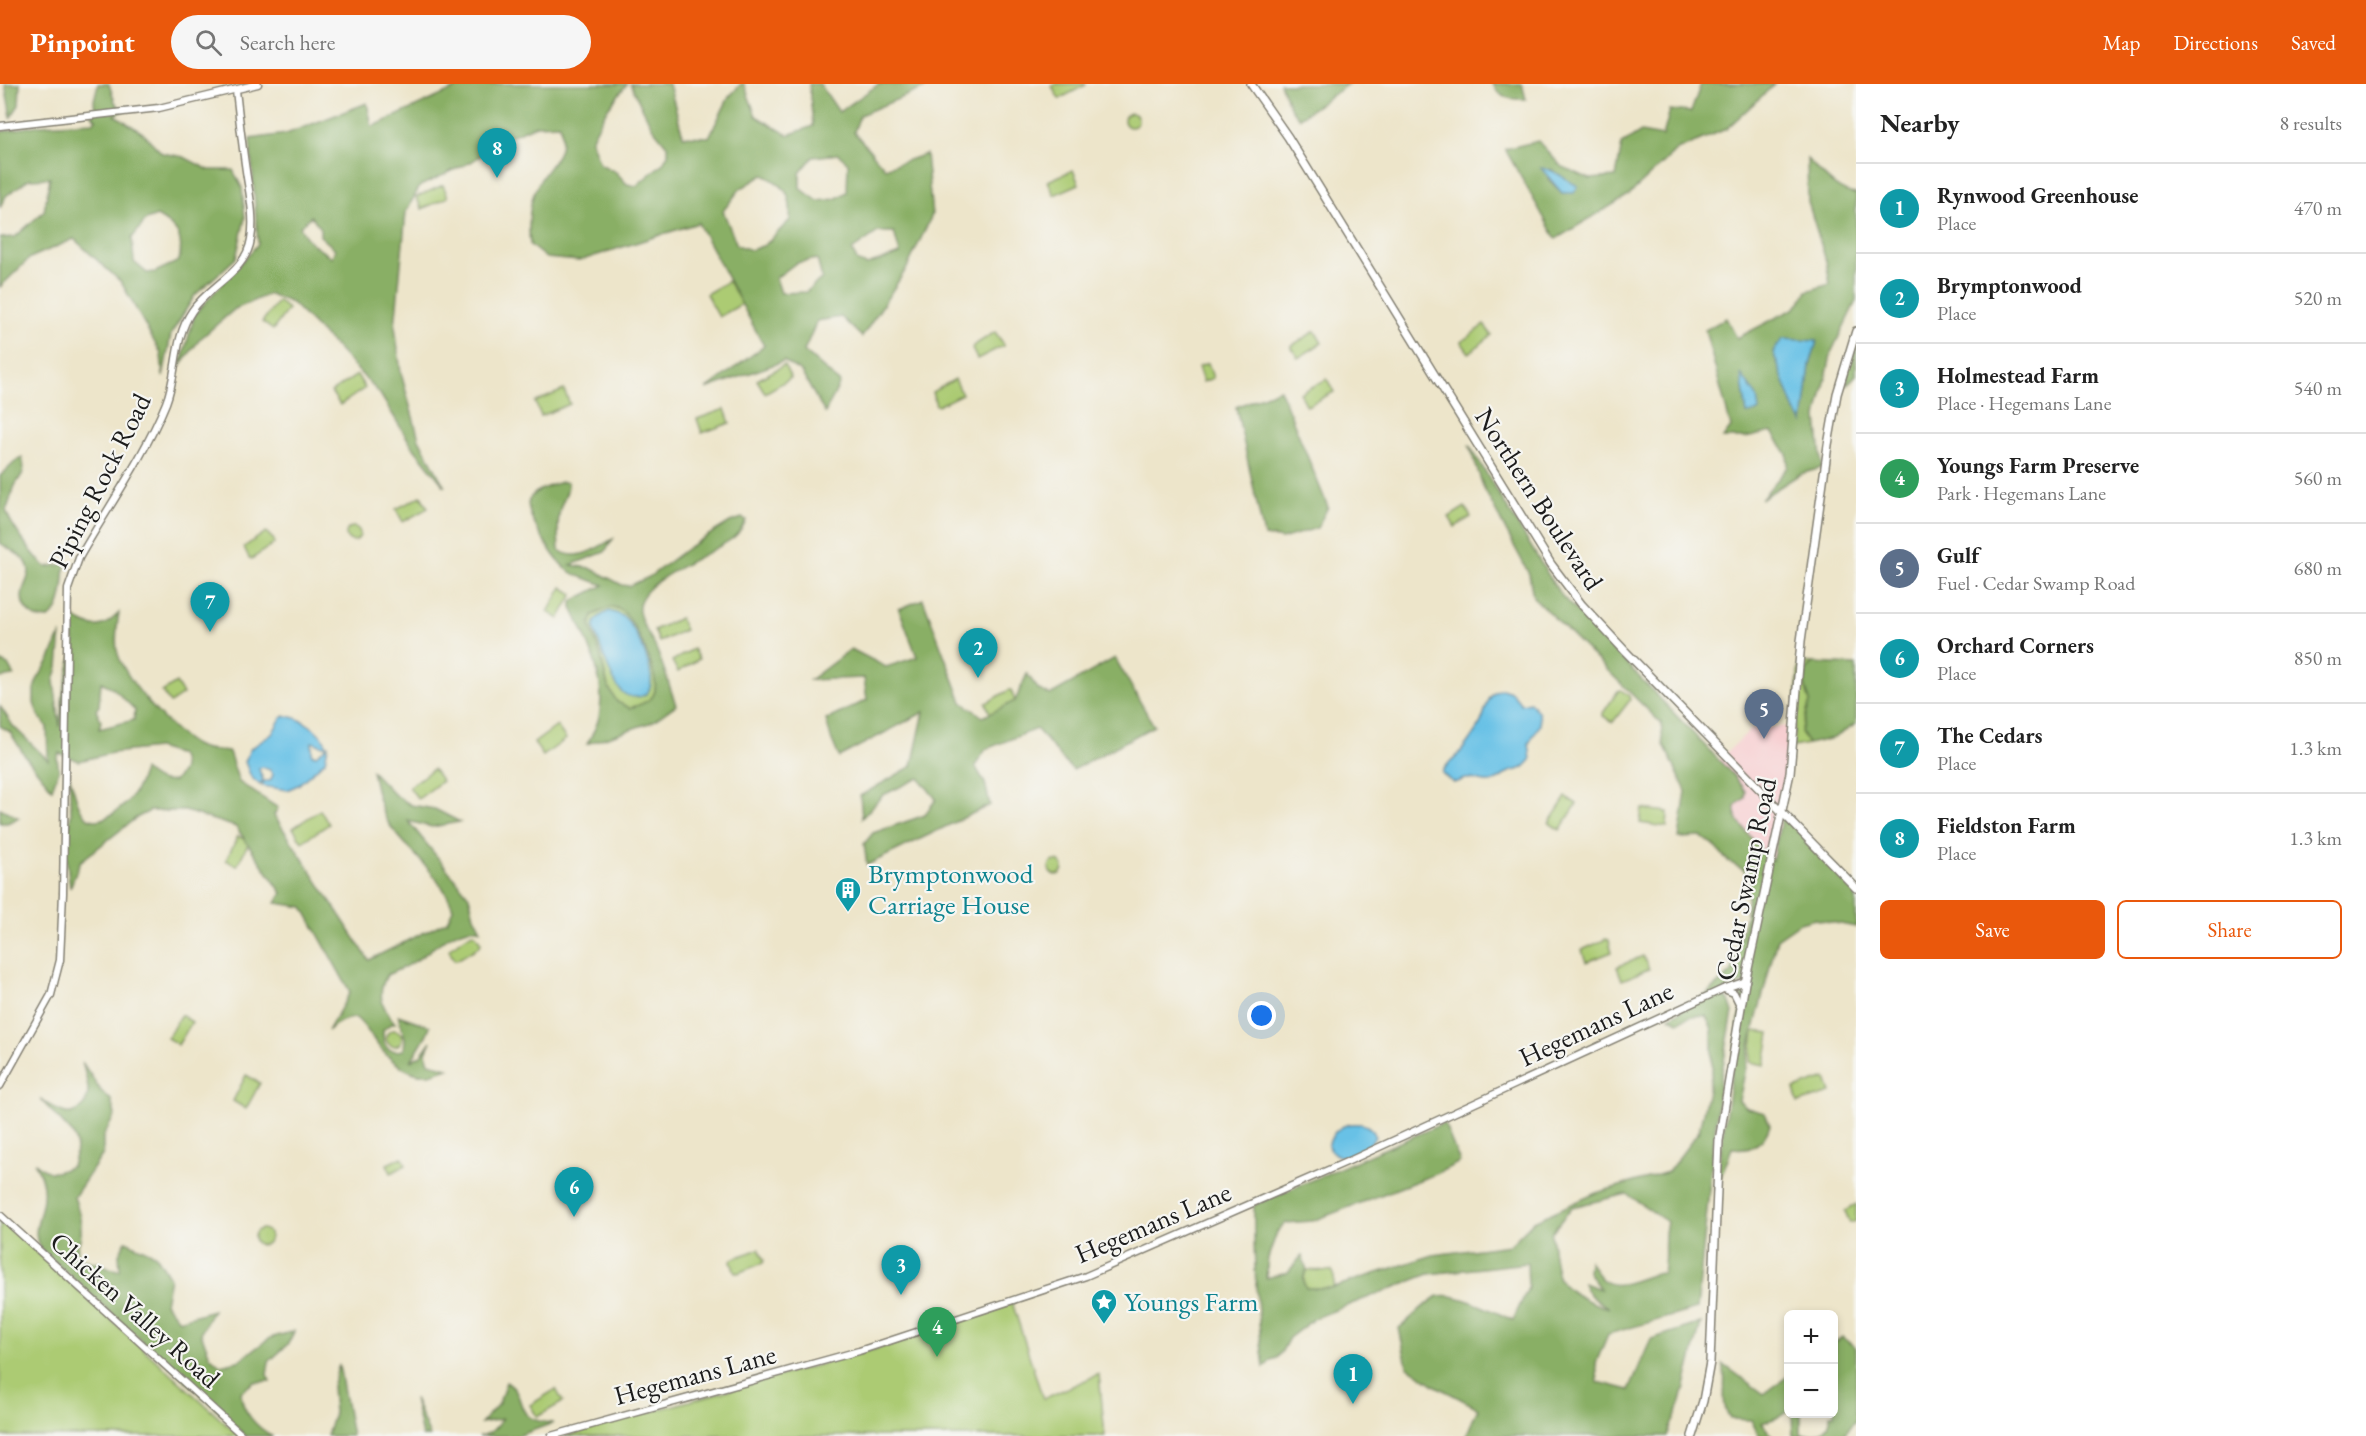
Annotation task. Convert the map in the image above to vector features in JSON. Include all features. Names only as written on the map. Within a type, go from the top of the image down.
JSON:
[{"type":"main road","name":"Northern Boulevard","points":[[1251,84],[1288,137],[1563,580],[1582,605],[1856,888]]},
{"type":"main road","name":"Cedar Swamp Road","points":[[1692,1436],[1704,1395],[1710,1362],[1719,1141],[1741,1007],[1791,766],[1801,641],[1828,445],[1837,394],[1856,332]]},
{"type":"street","points":[[0,126],[159,108],[258,84]]},
{"type":"street","name":"Piping Rock Road","points":[[0,1086],[51,995],[60,960],[64,882],[68,589],[71,575],[162,412],[174,375],[179,339],[186,321],[197,304],[238,267],[251,240],[251,205],[236,90]]},
{"type":"street","name":"Hegemans Lane","points":[[551,1436],[859,1351],[1086,1276],[1351,1160],[1723,989],[1746,981]]},
{"type":"street","points":[[1723,989],[1734,993],[1741,1007]]},
{"type":"street","name":"Chicken Valley Road","points":[[0,1215],[243,1436]]},
{"type":"shaded area","points":[[1794,726],[1772,862],[1727,807],[1741,786],[1719,760],[1752,728]]},
{"type":"green space","points":[[5,84],[20,84],[19,105],[11,117]]},
{"type":"green space","points":[[98,84],[109,84],[115,102],[123,111],[115,115],[143,133],[162,153],[184,157],[209,170],[233,170],[242,188],[245,218],[236,258],[195,295],[171,334],[163,377],[161,354],[121,282],[74,239],[30,258],[0,287],[0,238],[15,237],[44,211],[50,178],[29,179],[6,196],[0,208],[0,132],[40,125],[93,122],[96,119],[91,114],[95,112],[94,100]],"holes":[[[157,216],[175,229],[178,234],[181,246],[179,261],[155,272],[147,273],[134,262],[132,238],[146,220]]]},
{"type":"green space","points":[[459,84],[627,84],[606,111],[591,140],[600,164],[616,172],[627,184],[636,186],[663,163],[668,154],[668,147],[652,127],[630,84],[669,84],[683,136],[709,137],[729,97],[741,84],[744,84],[756,116],[788,135],[813,126],[809,84],[820,84],[839,112],[879,84],[934,84],[860,115],[854,132],[885,168],[926,154],[932,215],[907,268],[862,337],[841,317],[817,321],[804,351],[840,383],[825,413],[801,372],[784,361],[706,389],[764,346],[698,223],[579,261],[546,258],[530,245],[529,222],[532,198],[559,151],[560,124],[536,125],[506,138],[471,162],[420,186],[406,212],[395,326],[401,373],[419,439],[445,487],[412,446],[380,394],[292,303],[269,294],[235,309],[200,339],[180,366],[195,314],[258,244],[250,139],[286,134],[367,103],[372,127],[455,89]],"holes":[[[838,154],[848,163],[847,192],[835,199],[818,201],[800,188],[800,173],[813,157]],[[763,175],[782,187],[790,204],[790,220],[765,245],[751,250],[737,245],[723,211],[740,189]],[[311,216],[320,227],[320,236],[335,249],[332,257],[313,245],[300,227]],[[878,232],[894,232],[900,254],[867,265],[858,262],[852,250]],[[817,259],[822,278],[806,292],[781,293],[776,278],[796,263]]]},
{"type":"green space","points":[[1056,84],[1086,85],[1059,99],[1052,86]]},
{"type":"green space","points":[[1280,84],[1348,84],[1299,118],[1291,109]]},
{"type":"green space","points":[[1492,84],[1522,84],[1526,99],[1506,97]]},
{"type":"green space","points":[[1701,84],[1775,84],[1726,129],[1677,150],[1629,195],[1556,239],[1505,149],[1538,141],[1561,166],[1590,179],[1616,177],[1622,144],[1641,132],[1663,136],[1670,110],[1691,112]],"holes":[[[1551,169],[1564,179],[1568,192],[1562,193],[1548,179]]]},
{"type":"green space","points":[[1131,113],[1136,115],[1138,120],[1136,125],[1131,127],[1126,125],[1124,120],[1126,115]]},
{"type":"green space","points":[[1807,159],[1836,186],[1856,194],[1856,301],[1832,351],[1817,417],[1822,468],[1800,474],[1761,499],[1788,467],[1787,454],[1772,432],[1745,438],[1723,438],[1731,427],[1705,330],[1726,318],[1737,338],[1795,308],[1807,291],[1830,284],[1826,261],[1808,202]],"holes":[[[1816,341],[1810,365],[1803,422],[1795,411],[1773,352]],[[1743,387],[1759,411],[1747,414]]]},
{"type":"green space","points":[[1073,170],[1079,184],[1054,195],[1048,181]]},
{"type":"green space","points":[[443,185],[448,197],[422,209],[416,197]]},
{"type":"green space","points":[[728,281],[742,304],[719,317],[706,294]]},
{"type":"green space","points":[[278,301],[288,309],[273,330],[262,322]]},
{"type":"green space","points":[[1484,325],[1492,335],[1469,353],[1461,342]]},
{"type":"green space","points":[[1315,331],[1322,343],[1298,358],[1291,346]]},
{"type":"green space","points":[[995,332],[1003,346],[977,359],[972,349],[973,346]]},
{"type":"green space","points":[[1856,340],[1856,375],[1847,385],[1847,371]]},
{"type":"green space","points":[[1208,363],[1213,378],[1203,382],[1198,367]]},
{"type":"green space","points":[[784,365],[791,378],[765,393],[757,380]]},
{"type":"green space","points":[[357,375],[365,388],[340,405],[331,392]]},
{"type":"green space","points":[[955,379],[962,394],[936,405],[932,392]]},
{"type":"green space","points":[[1327,379],[1334,392],[1307,406],[1300,393]]},
{"type":"green space","points":[[1280,389],[1328,507],[1317,528],[1282,539],[1264,536],[1236,407]]},
{"type":"green space","points":[[564,390],[570,404],[541,416],[535,402]]},
{"type":"green space","points":[[725,409],[730,423],[702,433],[697,419]]},
{"type":"green space","points":[[1469,445],[1560,594],[1734,776],[1745,791],[1745,798],[1735,807],[1735,813],[1756,843],[1772,861],[1783,811],[1856,888],[1856,927],[1815,919],[1800,923],[1777,939],[1752,1037],[1739,1101],[1747,1108],[1765,1113],[1770,1125],[1764,1137],[1756,1145],[1732,1148],[1715,1192],[1744,982],[1716,995],[1729,1000],[1733,1012],[1720,1082],[1697,1309],[1608,1334],[1596,1363],[1598,1382],[1629,1390],[1651,1339],[1701,1323],[1681,1402],[1667,1436],[1466,1436],[1478,1408],[1436,1386],[1407,1366],[1399,1328],[1422,1308],[1436,1297],[1452,1296],[1513,1320],[1528,1288],[1527,1263],[1429,1274],[1315,1318],[1289,1338],[1277,1358],[1271,1360],[1264,1368],[1256,1286],[1254,1205],[1444,1123],[1460,1162],[1438,1173],[1313,1221],[1286,1223],[1277,1232],[1268,1258],[1266,1278],[1287,1273],[1302,1256],[1307,1270],[1304,1279],[1306,1288],[1331,1288],[1433,1255],[1510,1245],[1534,1221],[1596,1193],[1668,1172],[1699,1131],[1712,1072],[1712,1030],[1707,1016],[1692,1016],[1678,1022],[1670,1017],[1703,997],[1732,972],[1746,915],[1749,881],[1744,870],[1729,862],[1714,845],[1701,837],[1679,838],[1686,791],[1663,743],[1661,723],[1533,597],[1529,574],[1484,489]],"holes":[[[1627,1194],[1667,1222],[1663,1273],[1625,1283],[1610,1283],[1599,1276],[1589,1261],[1588,1272],[1600,1289],[1583,1283],[1585,1288],[1597,1301],[1609,1308],[1572,1292],[1561,1282],[1551,1233],[1572,1207]]]},
{"type":"green space","points":[[22,458],[24,469],[6,510],[8,516],[23,540],[46,567],[65,564],[63,590],[58,608],[53,615],[47,618],[34,616],[24,606],[22,594],[28,578],[28,567],[21,557],[0,543],[0,476]]},
{"type":"green space","points":[[561,482],[568,482],[568,486],[559,517],[559,550],[566,554],[580,555],[613,539],[605,552],[571,565],[590,568],[622,585],[629,586],[649,577],[689,547],[730,522],[742,518],[746,520],[741,530],[733,538],[661,579],[641,600],[639,611],[641,620],[657,651],[676,705],[652,722],[587,744],[599,714],[600,684],[593,657],[572,608],[572,601],[604,585],[578,576],[565,568],[535,525],[528,506],[531,497],[538,491]],"holes":[[[610,607],[622,611],[634,627],[651,663],[654,676],[655,686],[652,697],[630,708],[617,702],[608,687],[590,625],[593,615]]]},
{"type":"green space","points":[[421,496],[428,508],[403,522],[396,509]]},
{"type":"green space","points":[[1465,507],[1471,517],[1455,527],[1449,517]]},
{"type":"green space","points":[[353,527],[358,529],[360,534],[358,539],[353,541],[348,539],[346,534],[348,529]]},
{"type":"green space","points":[[266,532],[274,543],[252,559],[249,558],[244,547]]},
{"type":"green space","points":[[562,587],[573,594],[559,619],[548,612]]},
{"type":"green space","points":[[923,599],[962,702],[983,717],[1015,701],[1027,674],[1039,690],[1050,695],[1115,658],[1154,726],[1073,770],[1036,729],[986,749],[975,766],[985,783],[990,805],[867,865],[864,844],[873,833],[925,815],[936,799],[919,778],[883,795],[862,818],[860,796],[912,766],[924,712],[839,757],[826,720],[867,700],[864,678],[810,680],[851,649],[886,667],[917,657],[899,609]]},
{"type":"green space","points":[[610,607],[622,611],[634,627],[651,663],[654,676],[655,686],[652,697],[630,708],[617,702],[608,687],[590,625],[593,615]]},
{"type":"green space","points":[[119,613],[117,650],[128,675],[138,689],[162,718],[187,740],[201,748],[229,752],[239,782],[278,808],[274,815],[369,960],[447,921],[453,909],[442,886],[389,824],[380,805],[372,771],[395,795],[411,805],[435,809],[460,822],[432,827],[408,821],[469,896],[474,916],[481,930],[464,930],[455,934],[414,962],[387,975],[381,995],[387,1012],[395,1023],[383,1030],[385,1045],[393,1051],[404,1050],[405,1038],[398,1015],[430,1026],[411,1061],[421,1055],[431,1041],[426,1053],[429,1063],[448,1068],[429,1074],[407,1070],[387,1055],[356,1018],[341,1021],[328,1031],[350,992],[303,907],[276,903],[282,893],[236,827],[185,811],[150,811],[136,818],[80,862],[70,888],[66,853],[71,814],[69,775],[84,815],[94,820],[113,814],[129,800],[138,787],[144,770],[158,780],[174,781],[183,769],[182,759],[180,755],[157,748],[112,753],[79,761],[59,753],[57,758],[59,770],[52,789],[25,756],[10,732],[0,726],[0,706],[13,726],[48,760],[47,727],[38,715],[34,703],[34,689],[37,680],[50,659],[61,633],[58,667],[54,681],[60,727],[63,692],[74,648],[73,617],[92,626],[98,626],[108,623]],"holes":[[[101,682],[113,688],[135,710],[134,720],[99,729],[101,721],[96,710],[99,706]]]},
{"type":"green space","points":[[680,618],[685,630],[659,642],[654,630]]},
{"type":"green space","points":[[693,649],[699,659],[678,672],[672,661]]},
{"type":"green space","points":[[0,661],[8,665],[14,676],[0,678]]},
{"type":"green space","points":[[1799,662],[1813,663],[1806,670],[1805,685],[1810,702],[1801,732],[1808,744],[1793,747]]},
{"type":"green space","points":[[1813,663],[1856,665],[1856,724],[1834,738],[1808,744],[1801,732],[1810,702],[1805,685],[1806,670]]},
{"type":"green space","points":[[176,683],[183,694],[170,703],[162,692]]},
{"type":"green space","points":[[1009,690],[1015,701],[990,714],[986,703]]},
{"type":"green space","points":[[1621,690],[1629,696],[1630,700],[1613,722],[1603,716],[1603,713]]},
{"type":"green space","points":[[557,726],[566,739],[543,756],[534,743]]},
{"type":"green space","points":[[433,769],[442,781],[418,799],[409,787]]},
{"type":"green space","points":[[1566,797],[1577,804],[1560,830],[1549,823]]},
{"type":"green space","points":[[0,808],[19,818],[0,823]]},
{"type":"green space","points":[[1642,809],[1668,812],[1667,827],[1640,823]]},
{"type":"green space","points":[[320,810],[329,824],[302,842],[293,828]]},
{"type":"green space","points":[[238,836],[249,842],[237,866],[226,860]]},
{"type":"green space","points":[[1056,861],[1061,863],[1063,868],[1061,873],[1056,875],[1051,873],[1049,868],[1051,863]]},
{"type":"green space","points":[[472,933],[481,943],[480,946],[454,960],[450,948]]},
{"type":"green space","points":[[1606,939],[1609,940],[1612,952],[1586,962],[1582,950]]},
{"type":"green space","points":[[1643,956],[1649,969],[1622,980],[1617,967]]},
{"type":"green space","points":[[181,1015],[192,1022],[178,1045],[167,1038]]},
{"type":"green space","points":[[394,1030],[402,1038],[394,1046],[386,1038]]},
{"type":"green space","points":[[1754,1031],[1770,1033],[1765,1065],[1750,1062]]},
{"type":"green space","points":[[82,1062],[101,1091],[111,1100],[115,1115],[103,1137],[103,1154],[74,1197],[81,1225],[79,1257],[120,1270],[119,1254],[126,1241],[156,1255],[170,1278],[165,1303],[179,1320],[213,1310],[201,1333],[210,1356],[220,1365],[238,1361],[270,1338],[294,1331],[287,1344],[269,1362],[267,1375],[270,1381],[254,1382],[241,1392],[244,1406],[251,1418],[273,1436],[246,1436],[39,1247],[36,1237],[43,1188],[41,1176],[34,1162],[48,1172],[60,1171],[72,1166],[76,1146],[72,1133],[40,1099],[66,1113],[80,1109],[88,1093]]},
{"type":"green space","points":[[246,1075],[260,1083],[246,1109],[233,1101]]},
{"type":"green space","points":[[1826,1078],[1831,1093],[1798,1103],[1794,1089]]},
{"type":"green space","points":[[402,1157],[406,1165],[391,1173],[387,1164]]},
{"type":"green space","points":[[1856,1204],[1856,1221],[1850,1223],[1845,1211]]},
{"type":"green space","points":[[0,1220],[27,1243],[239,1436],[0,1436]]},
{"type":"green space","points":[[262,1229],[268,1231],[270,1237],[268,1243],[262,1245],[256,1243],[254,1237],[256,1231]]},
{"type":"green space","points":[[759,1249],[763,1263],[738,1273],[735,1272],[732,1259]]},
{"type":"green space","points":[[1307,1270],[1332,1271],[1334,1286],[1306,1288],[1304,1279]]},
{"type":"green space","points":[[1012,1302],[1043,1399],[1099,1374],[1105,1436],[564,1436],[904,1341]]},
{"type":"green space","points":[[1842,1337],[1856,1348],[1856,1421],[1842,1436],[1793,1436],[1792,1418],[1801,1418],[1801,1434],[1807,1434],[1822,1432],[1826,1429],[1830,1418],[1838,1418],[1838,1340]]},
{"type":"green space","points":[[1723,1364],[1764,1394],[1784,1379],[1784,1414],[1762,1423],[1772,1436],[1759,1436],[1751,1420],[1730,1419],[1724,1399]]},
{"type":"green space","points":[[339,1365],[352,1436],[327,1436],[334,1413],[332,1386]]},
{"type":"green space","points":[[506,1382],[518,1394],[525,1413],[539,1421],[553,1423],[518,1436],[479,1436],[487,1434],[502,1419],[481,1423],[499,1403]]},
{"type":"green space","points":[[556,1389],[563,1402],[537,1417],[530,1405]]},
{"type":"green space","points":[[414,1399],[430,1436],[422,1436]]},
{"type":"water","points":[[1541,168],[1578,186],[1574,193],[1562,193]]},
{"type":"water","points":[[1783,339],[1817,341],[1810,365],[1803,423],[1795,411],[1773,352]]},
{"type":"water","points":[[1741,374],[1757,397],[1759,411],[1747,414]]},
{"type":"water","points":[[609,611],[626,619],[643,649],[651,676],[650,687],[645,694],[635,697],[625,694],[610,672],[594,628],[597,619]]},
{"type":"water","points":[[1502,689],[1511,692],[1521,704],[1530,702],[1539,713],[1540,725],[1529,743],[1531,760],[1521,769],[1511,771],[1492,782],[1471,779],[1452,781],[1442,773],[1443,770],[1475,732],[1489,699],[1496,691]]},
{"type":"water","points":[[285,716],[315,729],[324,739],[327,745],[312,742],[312,755],[316,755],[328,746],[325,761],[298,785],[287,790],[262,786],[264,781],[270,781],[273,775],[270,770],[262,767],[259,769],[263,780],[260,785],[251,777],[245,762],[250,749],[272,734],[281,718]]},
{"type":"water","points":[[1350,1124],[1366,1125],[1375,1137],[1359,1152],[1345,1157],[1339,1156],[1328,1146],[1336,1132]]},
{"type":"place","name":"Fieldston Farm","points":[[497,178]]},
{"type":"place","name":"The Cedars","points":[[210,632]]},
{"type":"place","name":"Brymptonwood","points":[[978,678]]},
{"type":"place","name":"Gulf","points":[[1764,739]]},
{"type":"place","name":"Brymptonwood Carriage House","points":[[848,913]]},
{"type":"place","name":"Orchard Corners","points":[[574,1217]]},
{"type":"place","name":"Holmestead Farm","points":[[901,1295]]},
{"type":"place","name":"Youngs Farm","points":[[1104,1325]]},
{"type":"place","name":"Youngs Farm Preserve","points":[[937,1357]]},
{"type":"place","name":"Rynwood Greenhouse","points":[[1353,1404]]}]
